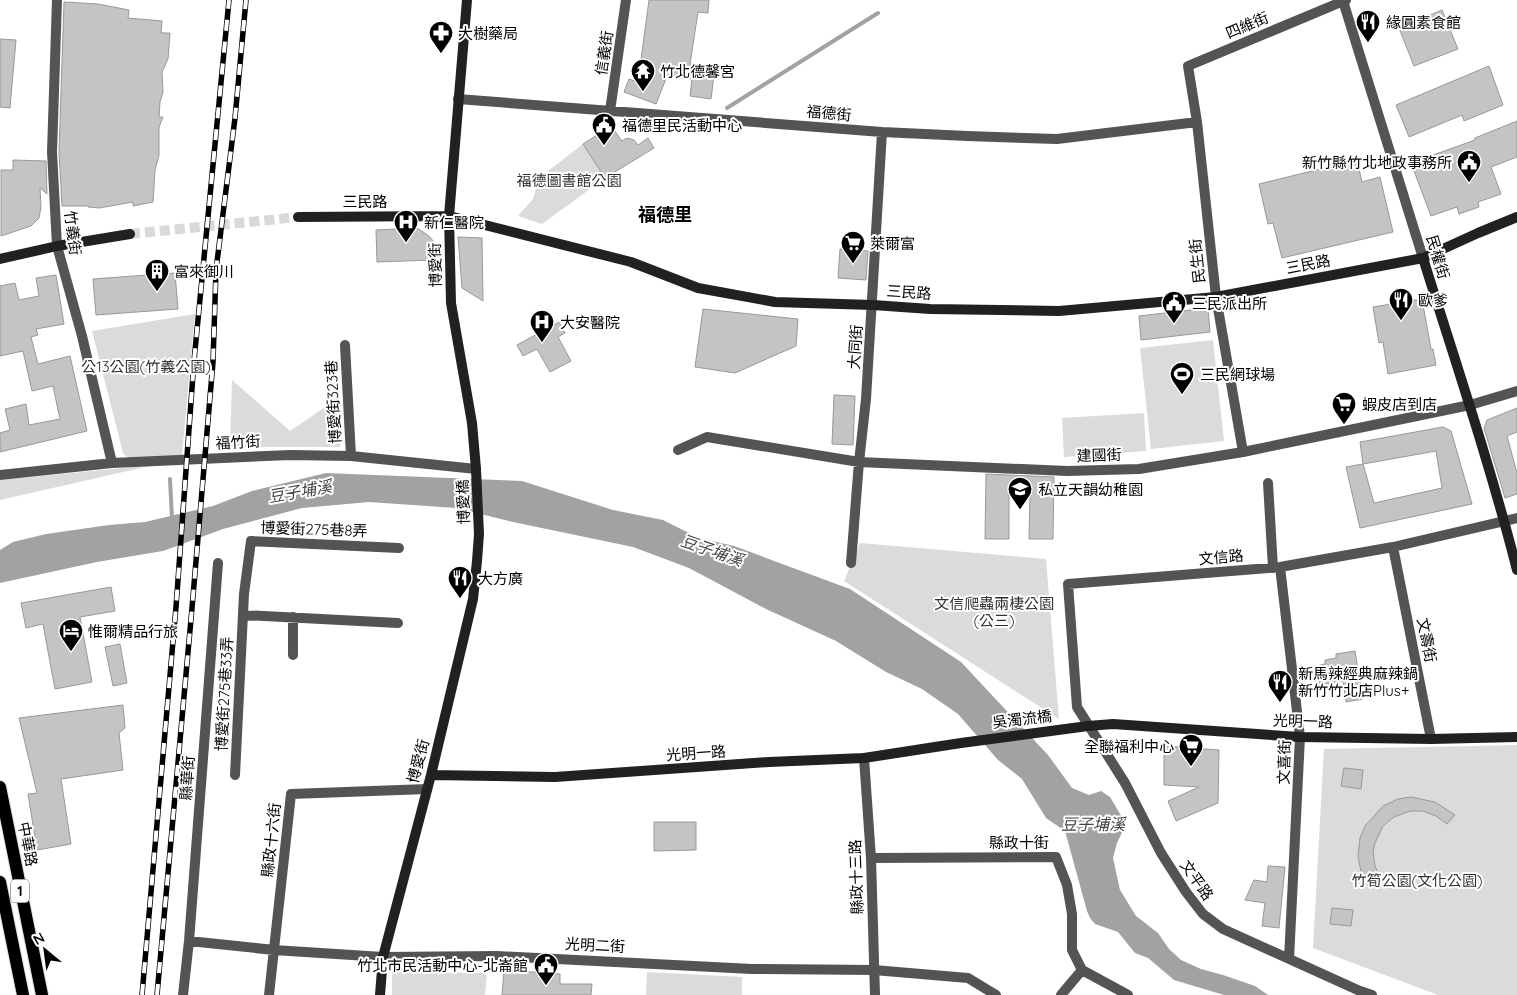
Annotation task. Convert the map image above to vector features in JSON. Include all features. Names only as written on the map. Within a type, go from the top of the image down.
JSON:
[{"type":"main road","name":"中華路","points":[[0,788],[42,995]]},
{"type":"main road","name":"1","points":[[0,882],[23,995]]},
{"type":"street","name":"竹義街","points":[[57,0],[52,152],[57,246],[82,336],[112,463]]},
{"type":"street","name":"博愛街","points":[[467,0],[449,216],[451,303],[472,423],[476,469]]},
{"type":"street","name":"信義街","points":[[610,111],[626,0]]},
{"type":"street","name":"四維街","points":[[1188,66],[1345,0]]},
{"type":"street","name":"民權街","points":[[1345,0],[1423,258],[1470,405],[1505,521],[1517,570]]},
{"type":"street","name":"民生街","points":[[1188,66],[1197,122],[1216,297],[1244,452]]},
{"type":"street","name":"福德街","points":[[458,99],[882,132],[1057,139],[1197,122]]},
{"type":"street","name":"大同街","points":[[851,563],[873,305],[882,132]]},
{"type":"street","name":"三民路","points":[[298,217],[449,216],[631,262],[698,288],[775,302],[930,309],[1059,310],[1216,297],[1423,258],[1517,217]]},
{"type":"street","points":[[0,260],[57,246],[130,234]]},
{"type":"street","name":"博愛街323巷","points":[[345,345],[351,456]]},
{"type":"street","name":"建國街","points":[[678,450],[707,437],[859,462],[1067,471],[1139,469],[1244,452],[1470,405],[1517,391]]},
{"type":"street","name":"福竹街","points":[[0,475],[112,463],[290,455],[351,456],[476,469]]},
{"type":"street","name":"博愛橋","points":[[476,469],[479,534]]},
{"type":"street","name":"文喜街","points":[[1268,483],[1276,567],[1300,736],[1289,959]]},
{"type":"street","name":"文信路","points":[[1088,726],[1077,707],[1068,584],[1276,567],[1393,547],[1517,518]]},
{"type":"street","name":"博愛街","points":[[380,995],[383,957],[431,775],[473,599],[479,534]]},
{"type":"street","name":"博愛街275巷8弄","points":[[244,594],[251,541],[399,548]]},
{"type":"street","name":"文壽街","points":[[1393,547],[1431,739]]},
{"type":"street","name":"縣華街","points":[[184,995],[218,563]]},
{"type":"street","name":"博愛街275巷33弄","points":[[235,774],[244,594]]},
{"type":"street","points":[[243,615],[398,623]]},
{"type":"street","points":[[293,617],[293,655]]},
{"type":"street","name":"光明一路","points":[[1088,726],[1112,724],[1300,736],[1431,739],[1517,737]]},
{"type":"street","name":"吳濁流橋","points":[[961,742],[1088,726]]},
{"type":"street","name":"文平路","points":[[1088,726],[1124,783],[1161,853],[1203,914],[1223,929],[1372,995]]},
{"type":"street","name":"光明一路","points":[[431,775],[555,777],[769,762],[864,758],[961,742]]},
{"type":"street","name":"縣政十三路","points":[[864,758],[871,858],[875,995]]},
{"type":"street","name":"縣政十六街","points":[[269,995],[291,794],[427,789]]},
{"type":"street","name":"縣政十街","points":[[871,858],[1056,857],[1069,895],[1072,914],[1072,950],[1082,970]]},
{"type":"street","name":"光明二街","points":[[189,941],[274,950],[383,957],[497,956],[752,969],[874,970],[968,978],[996,995]]},
{"type":"street","points":[[1061,995],[1082,970],[1128,995]]},
{"type":"green space","name":"福德圖書館公園","points":[[583,144],[605,178],[542,224],[518,216],[533,199],[539,178]]},
{"type":"green space","name":"公13公園(竹義公園)","points":[[195,314],[182,455],[130,460],[123,453],[92,331]]},
{"type":"green space","name":"三民網球場","points":[[1213,340],[1224,441],[1151,449],[1140,348]]},
{"type":"green space","points":[[232,380],[290,431],[340,397],[340,447],[230,447]]},
{"type":"green space","points":[[1144,413],[1146,451],[1064,457],[1062,418]]},
{"type":"green space","points":[[154,465],[0,500],[0,480]]},
{"type":"green space","name":"文信爬蟲兩棲公園 (公三)","points":[[860,543],[1046,559],[1059,719],[844,581]]},
{"type":"green space","name":"竹筍公園(文化公園)","points":[[1517,745],[1517,995],[1438,995],[1313,948],[1324,749]]},
{"type":"green space","points":[[392,972],[487,973],[485,995],[392,995]]},
{"type":"green space","points":[[647,972],[742,977],[742,995],[646,995]]},
{"type":"water","name":"豆子埔溪","points":[[326,473],[522,481],[613,510],[663,520],[699,538],[734,546],[850,589],[961,662],[1048,755],[1072,788],[1089,795],[1101,791],[1110,797],[1126,824],[1117,843],[1113,858],[1120,890],[1136,916],[1158,933],[1169,949],[1181,960],[1201,969],[1255,986],[1268,995],[1224,995],[1174,980],[1148,958],[1135,953],[1118,932],[1095,924],[1087,911],[1065,831],[1046,818],[1022,779],[998,760],[958,714],[922,689],[886,672],[836,641],[766,609],[689,568],[633,547],[456,508],[369,502],[302,508],[223,529],[163,551],[97,562],[0,583],[0,550],[13,542],[46,534],[145,522],[213,506],[252,491]]},
{"type":"building","points":[[649,0],[709,0],[708,13],[698,12],[690,64],[715,67],[711,99],[690,96],[692,79],[667,76],[656,104],[624,92],[629,79],[638,82]]},
{"type":"building","points":[[64,2],[98,4],[129,10],[128,18],[162,21],[161,33],[170,33],[168,59],[162,72],[163,92],[159,117],[163,117],[159,127],[159,155],[155,170],[153,202],[133,206],[133,202],[99,208],[62,206],[59,152]]},
{"type":"building","points":[[1442,10],[1458,49],[1414,66],[1399,28]]},
{"type":"building","points":[[0,39],[16,40],[10,108],[0,107]]},
{"type":"building","points":[[1489,66],[1503,105],[1464,121],[1462,115],[1409,137],[1396,105]]},
{"type":"building","name":"新竹縣竹北地政事務所","points":[[1517,121],[1517,157],[1491,167],[1501,194],[1478,202],[1479,207],[1459,214],[1457,207],[1431,216],[1411,163],[1475,140],[1475,138]]},
{"type":"building","points":[[611,126],[622,141],[627,138],[634,140],[638,145],[648,138],[654,148],[605,178],[583,144]]},
{"type":"building","points":[[13,160],[46,161],[47,194],[40,188],[41,207],[39,218],[31,226],[1,236],[1,170],[13,170]]},
{"type":"building","points":[[1357,160],[1362,182],[1380,177],[1393,232],[1282,258],[1273,223],[1268,224],[1259,184]]},
{"type":"building","name":"新仁醫院","points":[[417,228],[434,242],[435,260],[377,262],[376,230]]},
{"type":"building","points":[[458,237],[482,238],[483,301],[462,288]]},
{"type":"building","name":"萊爾富","points":[[840,249],[868,251],[866,280],[838,278]]},
{"type":"building","points":[[175,273],[178,309],[96,315],[93,279]]},
{"type":"building","points":[[56,275],[64,324],[36,329],[38,335],[31,337],[38,364],[70,356],[87,431],[0,452],[0,433],[10,430],[5,409],[26,404],[29,425],[60,419],[53,386],[32,391],[23,351],[0,356],[0,286],[15,283],[19,300],[39,296],[36,278]]},
{"type":"building","points":[[1422,299],[1431,349],[1433,349],[1436,365],[1388,374],[1383,342],[1379,343],[1373,307]]},
{"type":"building","name":"三民派出所","points":[[1208,308],[1210,332],[1141,340],[1139,316]]},
{"type":"building","points":[[703,309],[798,319],[796,346],[735,373],[695,367]]},
{"type":"building","name":"大安醫院","points":[[559,322],[565,333],[558,337],[571,361],[550,372],[537,349],[523,356],[517,345]]},
{"type":"building","points":[[834,395],[855,396],[853,445],[832,444]]},
{"type":"building","points":[[1517,408],[1517,432],[1507,436],[1517,473],[1517,494],[1505,498],[1484,428],[1487,420]]},
{"type":"building","points":[[1443,427],[1451,431],[1472,504],[1360,528],[1346,467],[1363,464],[1360,442]],"holes":[[[1436,451],[1442,488],[1374,503],[1363,464]]]},
{"type":"building","points":[[986,474],[1054,477],[1053,539],[1029,539],[1030,494],[1009,494],[1009,539],[985,539]]},
{"type":"building","points":[[111,587],[115,611],[80,617],[92,682],[55,689],[43,624],[26,628],[21,603]]},
{"type":"building","points":[[120,644],[127,683],[113,686],[105,647]]},
{"type":"building","points":[[1355,651],[1363,699],[1346,702],[1343,681],[1320,685],[1317,666],[1325,664],[1325,660],[1336,658],[1336,654]]},
{"type":"building","points":[[123,705],[125,728],[119,733],[123,770],[61,779],[71,844],[37,850],[28,794],[37,793],[19,718]]},
{"type":"building","name":"全聯福利中心","points":[[1164,746],[1219,750],[1218,803],[1176,821],[1168,801],[1199,787],[1164,785]]},
{"type":"building","points":[[1344,768],[1363,770],[1361,789],[1341,786]]},
{"type":"building","points":[[1411,797],[1435,802],[1455,815],[1447,824],[1436,816],[1423,811],[1410,811],[1394,817],[1383,826],[1373,852],[1375,866],[1380,878],[1369,886],[1361,872],[1358,856],[1360,838],[1365,826],[1383,806],[1398,799]]},
{"type":"building","points":[[654,822],[696,822],[696,850],[654,851]]},
{"type":"building","points":[[1268,866],[1285,867],[1279,928],[1262,926],[1265,903],[1245,900],[1254,880],[1267,882]]},
{"type":"building","points":[[1332,908],[1353,910],[1351,926],[1330,924]]},
{"type":"building","points":[[504,970],[560,974],[560,984],[592,984],[591,995],[502,995]]},
{"type":"waterway","points":[[727,108],[878,13]]},
{"type":"waterway","points":[[170,479],[172,519]]},
{"type":"tunnel","points":[[130,234],[298,217]]},
{"type":"railway","points":[[142,995],[176,607],[194,361],[229,0]]},
{"type":"railway","points":[[157,995],[213,362],[216,270],[235,118],[246,0]]},
{"type":"place","name":"緣圓素食館","points":[[1368,43]]},
{"type":"place","name":"大樹藥局","points":[[441,54]]},
{"type":"place","name":"竹北德馨宮","points":[[643,92]]},
{"type":"place","name":"福德里民活動中心","points":[[604,146]]},
{"type":"place","name":"新竹縣竹北地政事務所","points":[[1469,183]]},
{"type":"place","name":"新仁醫院","points":[[406,243]]},
{"type":"place","name":"萊爾富","points":[[853,264]]},
{"type":"place","name":"富來御川","points":[[157,292]]},
{"type":"place","name":"歐爹","points":[[1401,321]]},
{"type":"place","name":"三民派出所","points":[[1174,324]]},
{"type":"place","name":"大安醫院","points":[[542,343]]},
{"type":"place","name":"三民網球場","points":[[1182,395]]},
{"type":"place","name":"蝦皮店到店","points":[[1344,425]]},
{"type":"place","name":"私立天韻幼稚園","points":[[1020,510]]},
{"type":"place","name":"大方廣","points":[[460,599]]},
{"type":"place","name":"惟爾精品行旅","points":[[71,652]]},
{"type":"place","name":"新馬辣經典麻辣鍋 新竹竹北店Plus+","points":[[1280,703]]},
{"type":"place","name":"全聯福利中心","points":[[1191,767]]},
{"type":"place","name":"竹北市民活動中心-北崙館","points":[[546,986]]},
{"type":"district","name":"福德里","points":[[665,214]]}]
